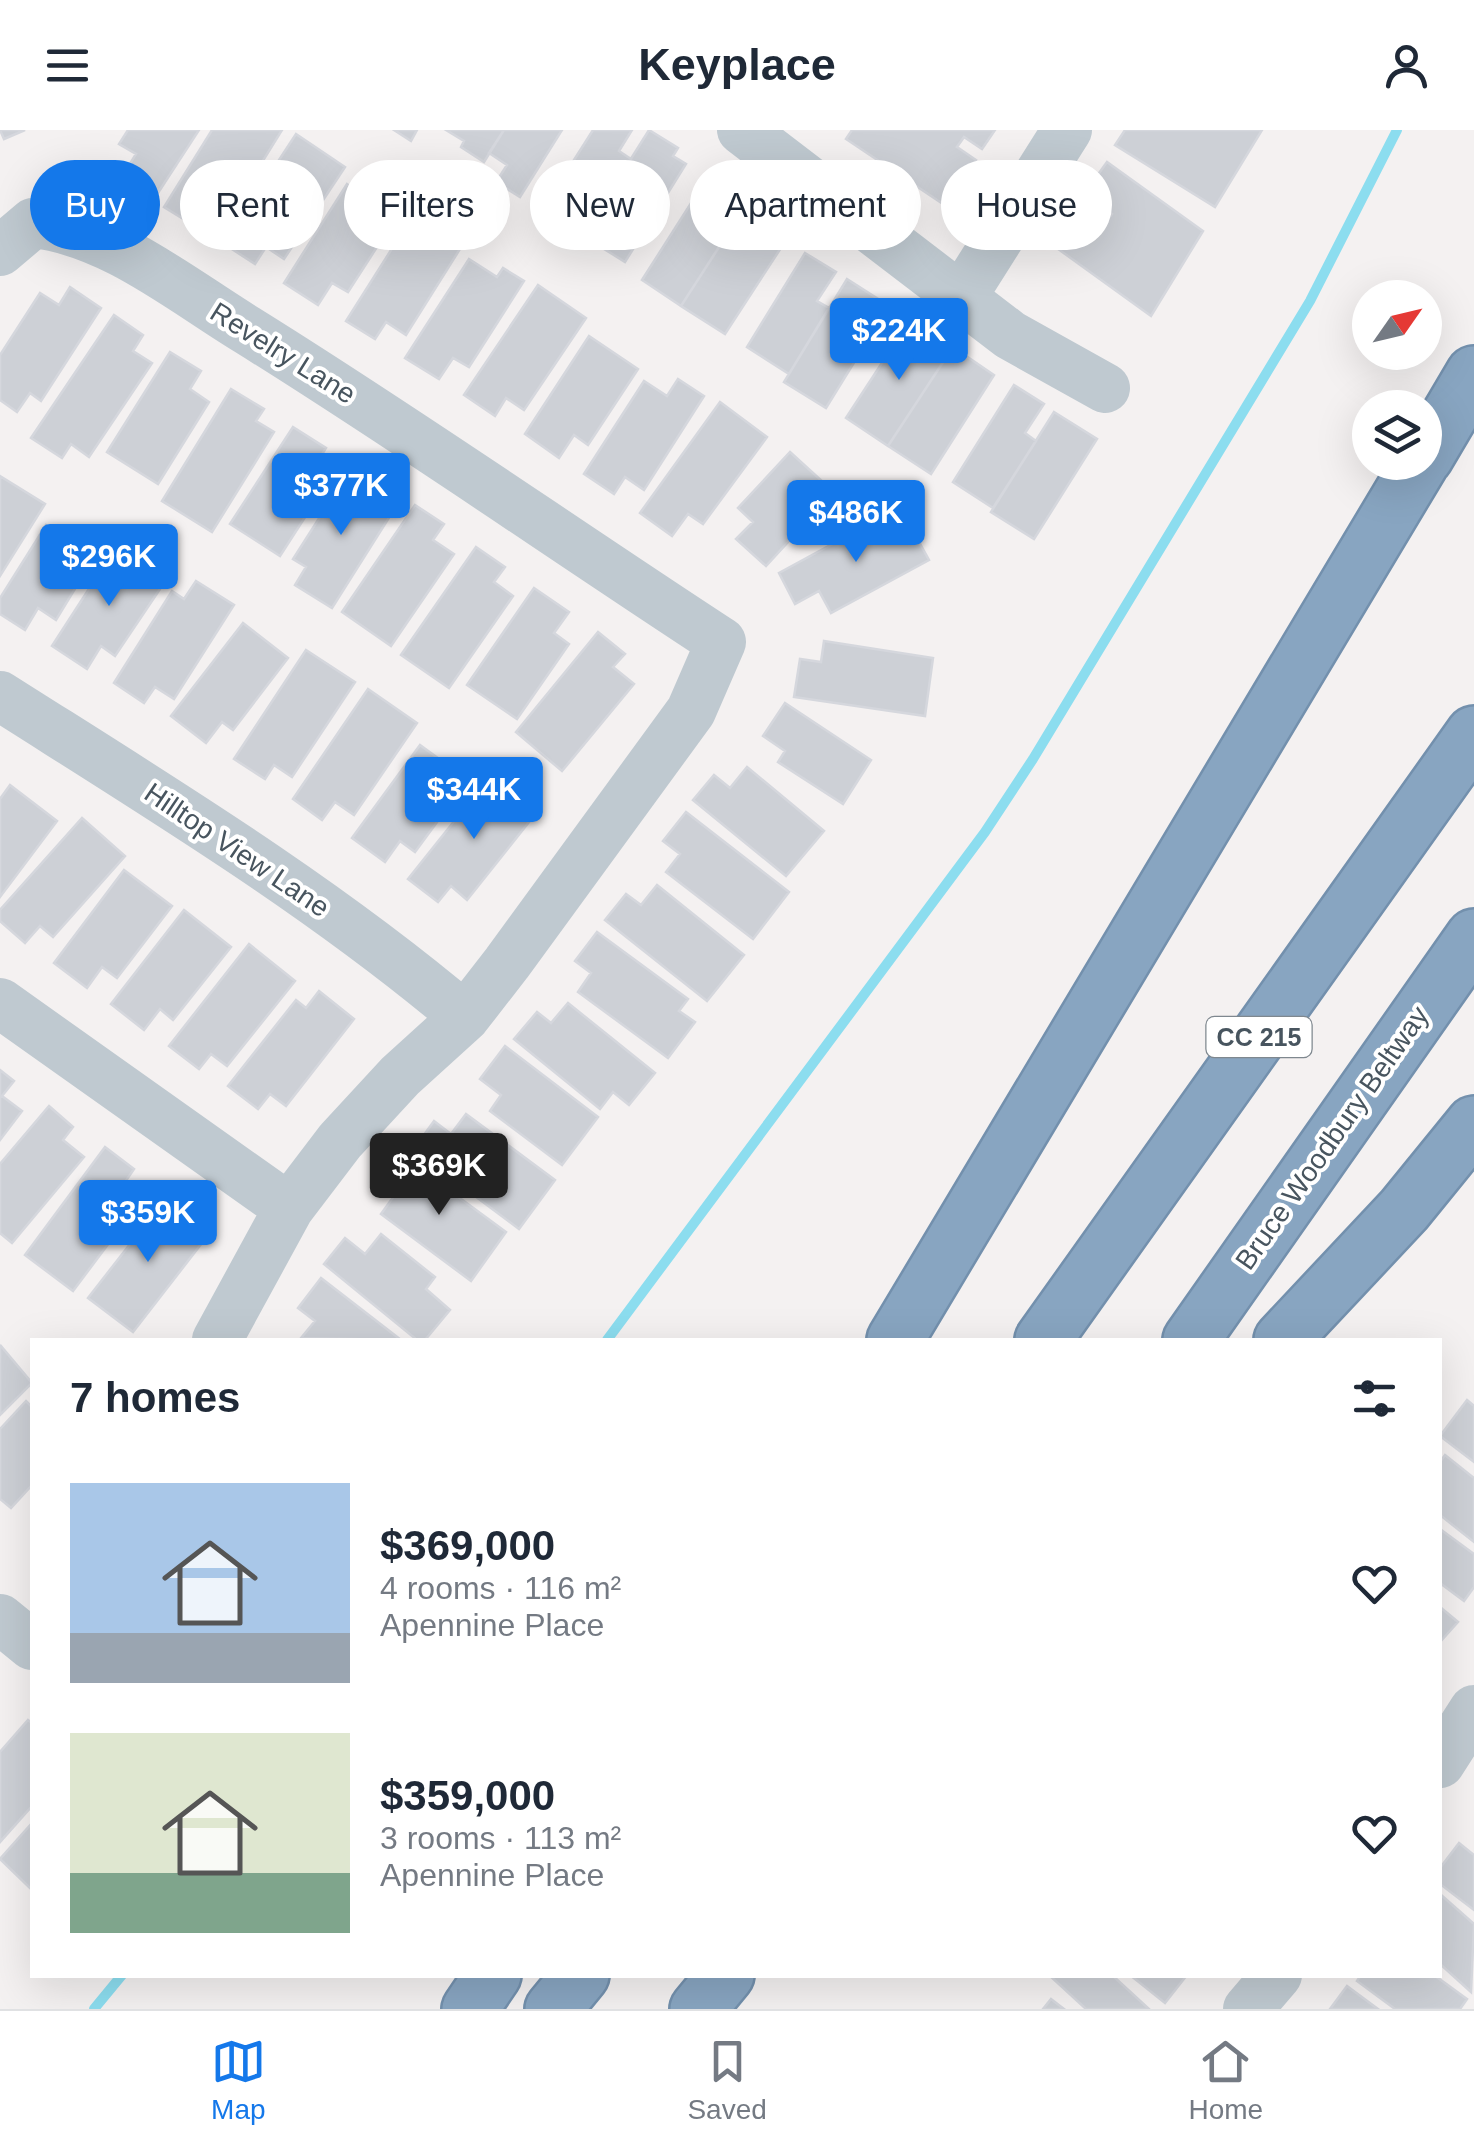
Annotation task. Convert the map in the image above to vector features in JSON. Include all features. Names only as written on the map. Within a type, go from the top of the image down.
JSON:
[{"type":"highway","points":[[1442,428],[1474,374]]},
{"type":"highway","points":[[896,1338],[1411,480]]},
{"type":"highway","name":"CC 215","points":[[1045,1338],[1474,734]]},
{"type":"highway","name":"Bruce Woodbury Beltway","points":[[1192,1338],[1474,937]]},
{"type":"highway","points":[[1284,1338],[1404,1210],[1474,1124]]},
{"type":"highway","points":[[470,2009],[491,1978]]},
{"type":"highway","points":[[554,2009],[579,1978]]},
{"type":"highway","points":[[698,2009],[724,1978]]},
{"type":"street","points":[[742,130],[1010,334],[1105,388]]},
{"type":"street","points":[[961,298],[1068,130]]},
{"type":"street","name":"Revelry Lane","points":[[16,237],[72,228],[111,246],[324,378],[721,642],[709,678],[681,725],[465,1017]]},
{"type":"street","name":"Hilltop View Lane","points":[[0,696],[194,818],[396,957],[465,1017]]},
{"type":"street","points":[[0,1003],[289,1208]]},
{"type":"street","points":[[218,1338],[289,1208],[352,1128],[465,1017]]},
{"type":"street","points":[[1442,1760],[1474,1710]]},
{"type":"street","points":[[1248,2009],[1274,1978]]},
{"type":"building","points":[[0,130],[25,130],[4,139]]},
{"type":"building","points":[[128,130],[199,130],[160,190],[160,160],[132,160],[136,154],[119,144]]},
{"type":"building","points":[[212,130],[282,130],[263,160],[193,160]]},
{"type":"building","points":[[394,130],[417,130],[411,141]]},
{"type":"building","points":[[446,130],[504,130],[485,160],[461,147],[464,141]]},
{"type":"building","points":[[504,130],[562,130],[543,160],[530,160],[530,181],[520,197],[510,191],[510,160],[500,160],[489,153]]},
{"type":"building","points":[[593,130],[632,130],[619,151],[630,160],[574,160]]},
{"type":"building","points":[[649,130],[678,148],[673,156],[686,164],[670,190],[670,160],[630,160]]},
{"type":"building","points":[[852,130],[995,130],[982,149],[964,137],[957,147],[976,160],[941,160],[941,203],[921,189],[921,160],[877,160],[846,139]]},
{"type":"building","points":[[1125,130],[1262,130],[1215,207],[1115,145]]},
{"type":"building","points":[[296,134],[344,169],[324,199],[324,160],[279,160]]},
{"type":"building","points":[[1112,166],[1203,231],[1151,316],[1060,250],[1112,250]]},
{"type":"building","points":[[180,181],[180,217],[164,207]]},
{"type":"building","points":[[344,189],[344,250],[375,250],[348,292],[332,283],[318,305],[284,283],[305,250],[324,250],[324,220]]},
{"type":"building","points":[[690,205],[690,250],[717,250],[681,306],[642,280],[661,250],[670,250],[670,236]]},
{"type":"building","points":[[233,250],[264,250],[255,264]]},
{"type":"building","points":[[270,250],[290,250],[284,259]]},
{"type":"building","points":[[391,250],[459,250],[406,335],[386,322],[375,339],[346,321]]},
{"type":"building","points":[[606,250],[632,250],[625,262]]},
{"type":"building","points":[[717,250],[780,250],[725,334],[681,306]]},
{"type":"building","points":[[805,253],[836,272],[817,301],[829,308],[789,374],[747,347]]},
{"type":"building","points":[[469,259],[497,277],[503,268],[524,281],[469,367],[453,358],[439,379],[405,358]]},
{"type":"building","points":[[847,279],[889,306],[826,408],[784,382]]},
{"type":"building","points":[[538,285],[586,318],[524,410],[506,398],[495,416],[464,395]]},
{"type":"building","points":[[70,287],[101,308],[41,401],[30,393],[17,412],[0,400],[0,355],[40,293],[59,305]]},
{"type":"building","points":[[114,315],[143,335],[133,351],[152,363],[89,457],[71,444],[62,458],[31,438]]},
{"type":"building","points":[[910,320],[953,347],[888,446],[846,418]]},
{"type":"building","points":[[589,336],[638,369],[588,445],[574,435],[559,458],[525,434]]},
{"type":"building","points":[[953,347],[994,375],[931,474],[888,446]]},
{"type":"building","points":[[170,352],[201,371],[190,389],[209,402],[158,484],[107,452]]},
{"type":"building","points":[[678,379],[704,396],[644,490],[625,477],[614,494],[584,474],[644,381],[667,396]]},
{"type":"building","points":[[1014,385],[1044,404],[1025,433],[1036,441],[993,508],[953,482]]},
{"type":"building","points":[[231,389],[264,409],[256,421],[274,432],[212,532],[162,501]]},
{"type":"building","points":[[720,402],[767,437],[703,524],[688,514],[672,536],[640,513]]},
{"type":"building","points":[[1054,412],[1097,439],[1034,539],[991,512]]},
{"type":"building","points":[[293,427],[326,448],[313,469],[329,480],[280,556],[230,524]]},
{"type":"building","points":[[790,452],[834,492],[766,566],[736,539],[753,522],[738,508]]},
{"type":"building","points":[[353,465],[382,483],[371,500],[392,513],[332,608],[295,585],[306,567],[293,559]]},
{"type":"building","points":[[0,476],[45,504],[0,576]]},
{"type":"building","points":[[415,505],[444,524],[433,540],[454,554],[391,646],[342,612]]},
{"type":"building","points":[[882,517],[890,533],[908,522],[929,560],[831,613],[819,591],[795,604],[779,573]]},
{"type":"building","points":[[46,525],[95,556],[56,620],[38,608],[25,630],[0,614],[0,598]]},
{"type":"building","points":[[116,547],[166,580],[115,656],[101,646],[87,669],[52,646]]},
{"type":"building","points":[[476,547],[505,567],[494,582],[513,596],[449,688],[401,655]]},
{"type":"building","points":[[196,581],[234,605],[174,699],[155,687],[144,703],[114,683],[172,591],[184,599]]},
{"type":"building","points":[[534,588],[569,612],[554,633],[569,644],[517,719],[467,685]]},
{"type":"building","points":[[243,623],[288,658],[233,730],[222,722],[206,743],[171,716]]},
{"type":"building","points":[[598,632],[625,654],[613,667],[634,684],[562,771],[516,732]]},
{"type":"building","points":[[824,641],[933,658],[925,716],[794,697],[800,659],[821,662]]},
{"type":"building","points":[[306,650],[355,682],[292,777],[274,765],[265,779],[234,759]]},
{"type":"building","points":[[368,689],[417,723],[354,815],[335,802],[322,820],[293,799]]},
{"type":"building","points":[[785,703],[871,760],[843,804],[778,762],[785,751],[763,736]]},
{"type":"building","points":[[420,745],[468,780],[415,852],[400,841],[385,862],[352,838]]},
{"type":"building","points":[[747,767],[824,831],[786,876],[693,800],[714,775],[730,788]]},
{"type":"building","points":[[491,775],[537,812],[467,900],[451,886],[438,902],[408,879]]},
{"type":"building","points":[[10,785],[57,821],[0,897],[0,799]]},
{"type":"building","points":[[686,812],[789,892],[753,939],[666,872],[680,854],[663,841]]},
{"type":"building","points":[[82,818],[125,856],[53,937],[40,926],[25,943],[0,921],[0,910]]},
{"type":"building","points":[[124,870],[172,906],[117,978],[102,967],[87,988],[54,963]]},
{"type":"building","points":[[657,885],[744,955],[707,1001],[605,920],[626,894],[641,905]]},
{"type":"building","points":[[184,910],[231,947],[173,1020],[160,1009],[144,1030],[111,1004]]},
{"type":"building","points":[[597,932],[688,999],[679,1011],[695,1022],[668,1058],[578,992],[591,973],[575,961]]},
{"type":"building","points":[[249,944],[295,981],[227,1066],[211,1054],[199,1069],[169,1046]]},
{"type":"building","points":[[319,991],[354,1019],[286,1106],[270,1094],[258,1109],[228,1086],[296,1000],[306,1008]]},
{"type":"building","points":[[568,1003],[655,1073],[629,1105],[613,1092],[600,1109],[514,1039],[537,1012],[551,1023]]},
{"type":"building","points":[[505,1046],[598,1117],[562,1165],[490,1111],[501,1095],[480,1079]]},
{"type":"building","points":[[0,1070],[14,1081],[2,1096],[22,1111],[0,1140]]},
{"type":"building","points":[[49,1106],[73,1127],[63,1140],[84,1157],[12,1243],[0,1233],[0,1164]]},
{"type":"building","points":[[466,1114],[555,1180],[519,1229],[413,1150],[434,1121],[451,1134]]},
{"type":"building","points":[[105,1147],[134,1169],[123,1185],[142,1199],[73,1291],[25,1255]]},
{"type":"building","points":[[400,1154],[506,1232],[471,1281],[381,1214],[394,1196],[378,1184]]},
{"type":"building","points":[[169,1194],[194,1213],[183,1228],[202,1243],[133,1332],[88,1298]]},
{"type":"building","points":[[381,1234],[435,1277],[426,1289],[450,1310],[427,1338],[415,1338],[324,1264],[345,1238],[365,1254]]},
{"type":"building","points":[[321,1278],[398,1338],[301,1338],[315,1321],[298,1308]]},
{"type":"building","points":[[0,1348],[30,1385],[0,1415]]},
{"type":"building","points":[[1467,1400],[1474,1406],[1474,1462],[1442,1438]]},
{"type":"building","points":[[26,1401],[30,1405],[30,1487],[11,1508],[0,1499],[0,1429]]},
{"type":"building","points":[[1445,1455],[1474,1478],[1474,1542],[1442,1517]]},
{"type":"building","points":[[1442,1530],[1474,1554],[1474,1587],[1464,1601],[1442,1584]]},
{"type":"building","points":[[1442,1609],[1458,1622],[1442,1640]]},
{"type":"building","points":[[30,1722],[30,1808],[0,1842],[0,1752]]},
{"type":"building","points":[[30,1825],[30,1888],[0,1859]]},
{"type":"building","points":[[1459,1843],[1474,1855],[1474,1910],[1442,1886],[1442,1865]]},
{"type":"building","points":[[1442,1896],[1474,1924],[1471,1992],[1442,1966]]},
{"type":"building","points":[[1052,1978],[1115,1978],[1149,2009],[1086,2009]]},
{"type":"building","points":[[1134,1978],[1185,1978],[1165,2003]]},
{"type":"building","points":[[1438,1978],[1467,1999],[1460,2009],[1395,2009],[1357,1981]]},
{"type":"building","points":[[1347,1986],[1378,2009],[1330,2009]]},
{"type":"building","points":[[1051,1999],[1064,2009],[1043,2009]]},
{"type":"waterway","points":[[608,1338],[985,832],[1033,759],[1310,301],[1397,130]]},
{"type":"waterway","points":[[94,2009],[120,1978]]}]
